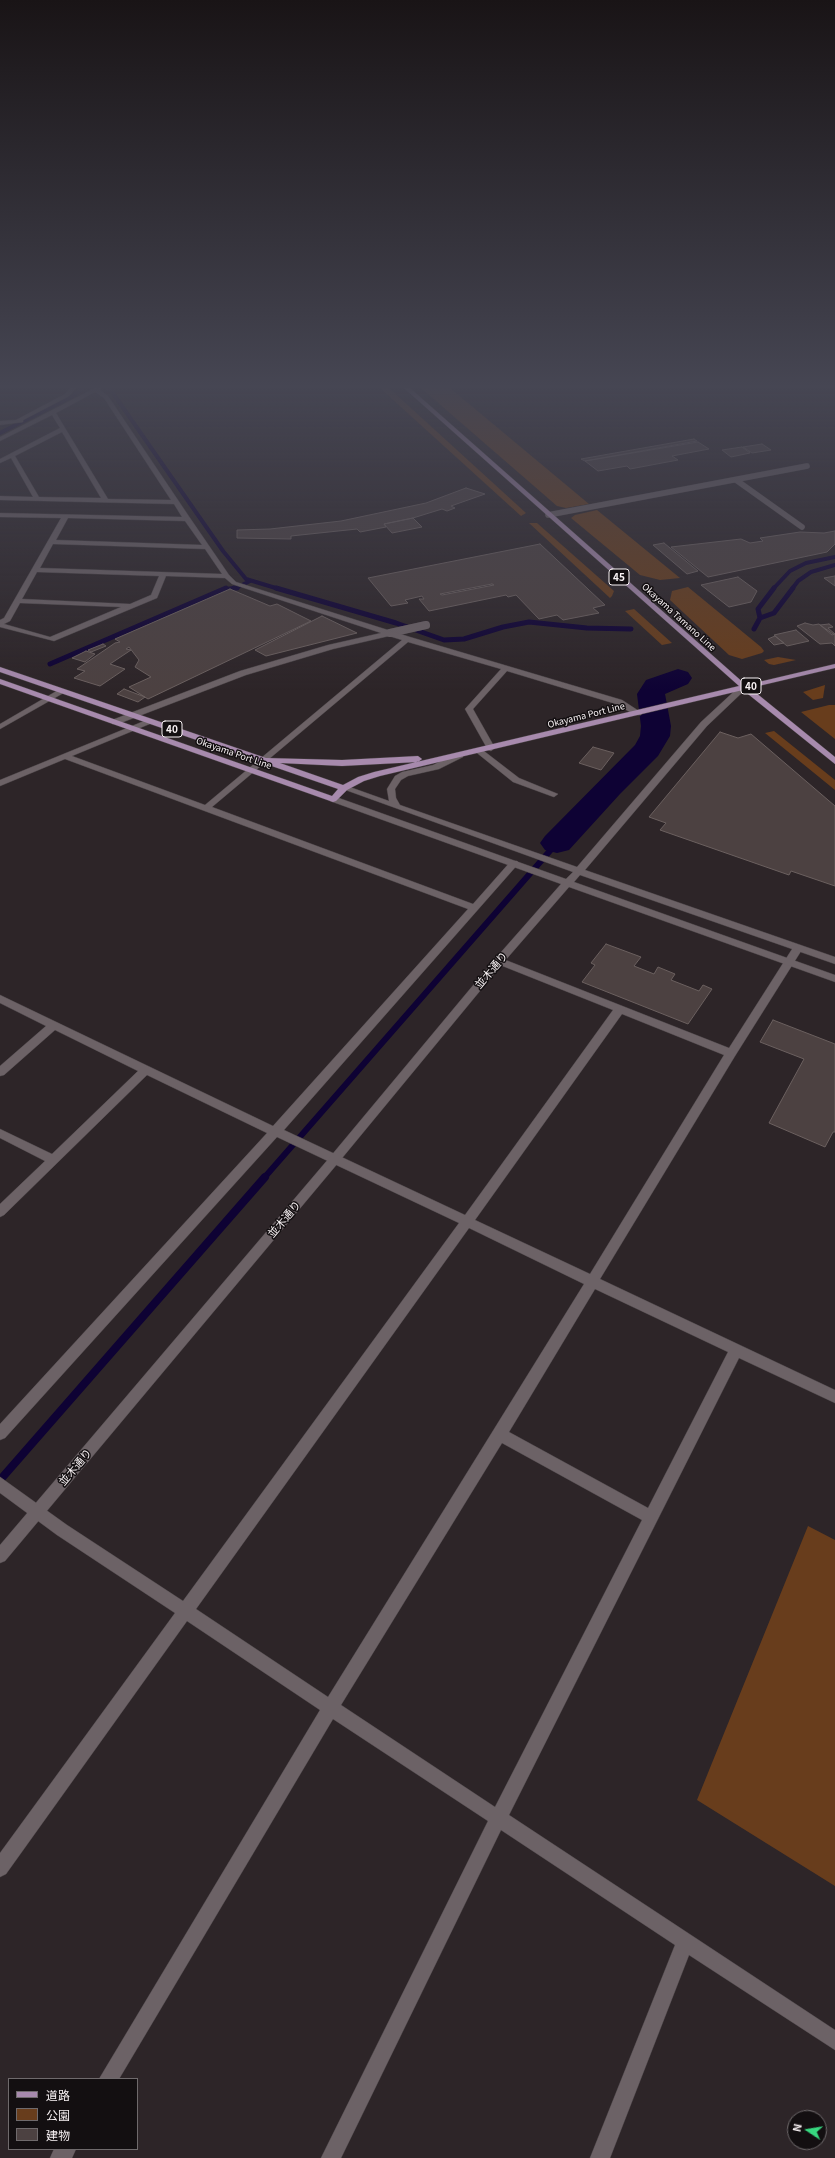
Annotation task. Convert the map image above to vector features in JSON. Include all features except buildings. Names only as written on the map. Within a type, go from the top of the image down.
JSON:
[{"type":"main road","name":"Okayama Tamano Line","points":[[519,489],[744,687],[835,762]]},
{"type":"main road","name":"Okayama Port Line","points":[[0,681],[333,799],[344,788],[361,779],[377,774],[460,756],[835,666]]},
{"type":"main road","name":"Okayama Port Line","points":[[0,670],[344,788]]},
{"type":"main road","name":"40","points":[[262,760],[287,759],[342,763],[460,756]]},
{"type":"street","points":[[31,489],[37,499]]},
{"type":"street","points":[[99,489],[106,500]]},
{"type":"street","points":[[168,489],[187,519],[227,576],[242,585],[408,639],[619,702],[638,713]]},
{"type":"street","points":[[0,498],[177,502]]},
{"type":"street","points":[[0,515],[187,519]]},
{"type":"street","points":[[66,516],[18,601],[0,624],[51,639],[154,596],[163,574]]},
{"type":"street","points":[[51,542],[206,546]]},
{"type":"street","points":[[36,570],[227,576]]},
{"type":"street","points":[[18,601],[132,606]]},
{"type":"street","points":[[115,722],[244,672],[331,647],[390,633]]},
{"type":"street","points":[[205,808],[408,639]]},
{"type":"street","points":[[491,748],[469,710],[506,668]]},
{"type":"street","name":"並木通り","points":[[0,1556],[334,1160],[499,961],[580,870],[704,724],[744,687]]},
{"type":"street","points":[[0,727],[63,691]]},
{"type":"street","points":[[0,783],[149,721]]},
{"type":"street","points":[[480,751],[516,780],[554,794]]},
{"type":"street","points":[[65,756],[475,908]]},
{"type":"street","points":[[397,807],[392,798],[391,789],[394,782],[398,778],[405,774],[436,767],[460,756]]},
{"type":"street","points":[[344,788],[835,961]]},
{"type":"street","points":[[333,799],[835,979]]},
{"type":"street","points":[[0,1434],[275,1132],[475,908],[519,865]]},
{"type":"street","points":[[109,2078],[331,1708],[500,1434],[731,1053],[798,948]]},
{"type":"street","points":[[499,961],[731,1053]]},
{"type":"street","points":[[0,999],[275,1132],[287,1136],[334,1160],[835,1397]]},
{"type":"street","points":[[0,1868],[620,1009]]},
{"type":"street","points":[[0,1072],[54,1025]]},
{"type":"street","points":[[0,1212],[146,1069]]},
{"type":"street","points":[[0,1133],[53,1160]]},
{"type":"street","points":[[331,2158],[498,1819],[736,1350]]},
{"type":"street","points":[[500,1434],[651,1518]]},
{"type":"street","points":[[5,1488],[37,1512],[184,1612],[835,2041]]},
{"type":"street","points":[[600,2158],[685,1942]]},
{"type":"lane","points":[[548,515],[689,489]]},
{"type":"lane","points":[[748,489],[802,526]]},
{"type":"lane","points":[[390,633],[426,625]]},
{"type":"green space","points":[[491,489],[499,489],[526,513],[521,516]]},
{"type":"green space","points":[[537,489],[571,489],[589,504],[566,508],[557,506]]},
{"type":"green space","points":[[597,510],[680,578],[660,580],[640,575],[571,518],[575,515]]},
{"type":"green space","points":[[529,523],[537,523],[614,591],[612,596],[610,598]]},
{"type":"green space","points":[[688,587],[764,651],[742,659],[729,655],[670,600],[672,591]]},
{"type":"green space","points":[[634,609],[672,643],[662,645],[625,611]]},
{"type":"green space","points":[[778,657],[796,660],[774,665],[769,664],[764,660]]},
{"type":"green space","points":[[825,685],[823,698],[813,700],[803,692]]},
{"type":"green space","points":[[829,705],[835,705],[835,739],[801,712]]},
{"type":"green space","points":[[774,731],[835,780],[835,790],[765,733]]},
{"type":"green space","points":[[808,1526],[835,1540],[835,1886],[697,1800]]},
{"type":"waterway","points":[[180,489],[223,551],[246,579],[279,589]]},
{"type":"waterway","points":[[773,589],[790,571],[806,563],[835,557]]},
{"type":"waterway","points":[[792,589],[798,581],[811,572],[835,565]]},
{"type":"waterway","points":[[236,588],[250,581]]},
{"type":"waterway","points":[[50,664],[226,588]]},
{"type":"waterway","points":[[224,589],[236,588]]},
{"type":"waterway","points":[[276,588],[396,623],[444,640],[464,639],[503,627],[529,622],[587,628],[631,629]]},
{"type":"waterway","points":[[760,618],[758,609],[774,588]]},
{"type":"waterway","points":[[760,618],[774,613],[793,588]]},
{"type":"waterway","points":[[754,629],[760,618]]},
{"type":"waterway","points":[[557,843],[609,787],[647,750],[655,736],[656,726],[651,694],[656,686],[678,678]]},
{"type":"waterway","points":[[264,1178],[555,845]]},
{"type":"waterway","points":[[0,1480],[265,1177]]}]
